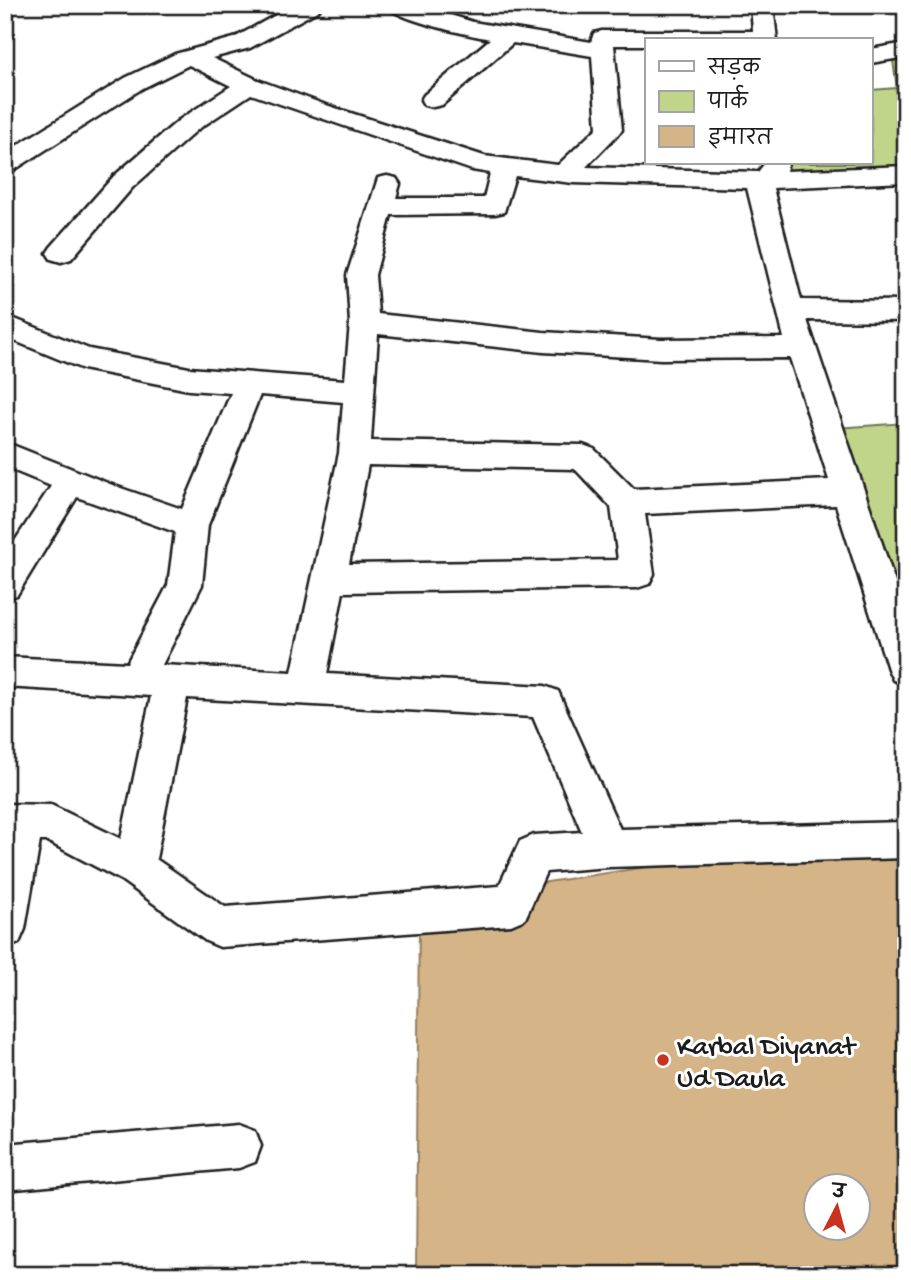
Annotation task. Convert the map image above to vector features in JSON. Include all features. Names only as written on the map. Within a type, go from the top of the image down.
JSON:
[{"type":"street","points":[[5,164],[134,83],[190,57],[242,43],[311,5]]},
{"type":"street","points":[[397,5],[424,16],[509,35],[603,51]]},
{"type":"street","points":[[762,5],[766,38]]},
{"type":"street","points":[[433,100],[509,35]]},
{"type":"street","points":[[564,174],[610,130],[602,37],[684,38]]},
{"type":"street","points":[[872,56],[906,50]]},
{"type":"street","points":[[190,57],[249,85],[481,164],[564,174],[773,171],[906,174]]},
{"type":"street","points":[[61,253],[123,182],[188,125],[249,85]]},
{"type":"street","points":[[306,689],[355,453],[363,323],[361,275],[384,195],[495,206],[504,167]]},
{"type":"street","points":[[773,171],[760,187],[789,310],[906,669]]},
{"type":"street","points":[[789,310],[906,311]]},
{"type":"street","points":[[363,323],[543,342],[648,348],[801,348]]},
{"type":"street","points":[[5,325],[83,358],[189,379],[359,392]]},
{"type":"street","points":[[135,867],[155,681],[185,585],[192,525],[250,384]]},
{"type":"street","points":[[331,578],[637,574],[627,502],[583,457],[355,453]]},
{"type":"street","points":[[5,454],[192,525]]},
{"type":"street","points":[[5,585],[71,481]]},
{"type":"street","points":[[627,502],[849,492]]},
{"type":"street","points":[[5,672],[545,702],[609,848]]},
{"type":"street","points":[[5,929],[14,822],[51,822],[135,867],[220,927],[511,905],[534,854],[609,848],[906,840]]},
{"type":"street","points":[[5,1167],[239,1146]]},
{"type":"green space","points":[[906,58],[906,170],[783,175],[784,164],[872,164],[872,90],[897,88],[893,61]]},
{"type":"green space","points":[[906,423],[906,644],[836,428]]},
{"type":"building","name":"Karbal Diyanat Ud Daula","points":[[906,828],[906,1275],[416,1275],[419,918],[514,887]]},
{"type":"place","name":"Karbal Diyanat Ud Daula","points":[[663,1060]]}]
